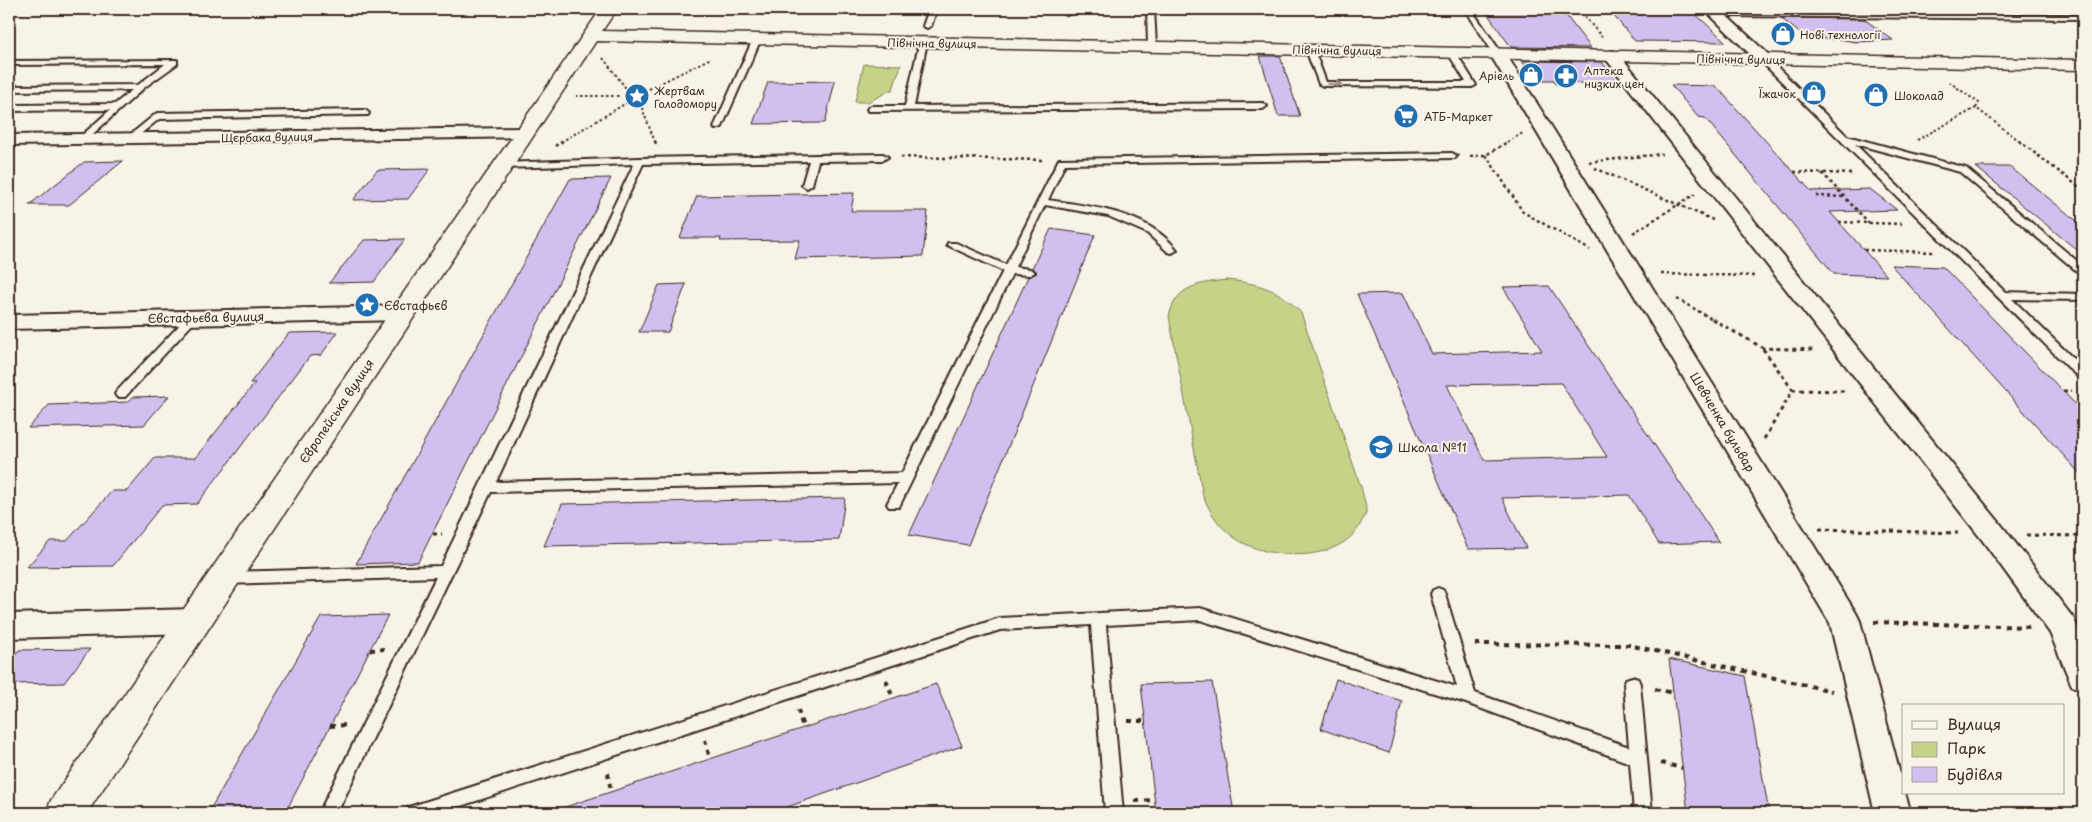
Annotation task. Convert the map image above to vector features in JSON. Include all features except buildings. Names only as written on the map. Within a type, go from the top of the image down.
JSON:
[{"type":"street","name":"Європейська вулиця","points":[[64,813],[403,313],[514,164],[524,133],[594,45],[609,9]]},
{"type":"street","points":[[1714,11],[1764,59]]},
{"type":"street","name":"Північна вулиця","points":[[594,45],[925,34],[1152,46],[2083,65]]},
{"type":"street","name":"Шевченка бульвар","points":[[1498,54],[1845,621],[1893,813]]},
{"type":"street","points":[[1612,56],[1993,534],[2063,628],[2083,677]]},
{"type":"street","name":"Щєрбака вулиця","points":[[9,140],[524,133]]},
{"type":"street","name":"Євстафьєва вулиця","points":[[9,322],[403,313]]},
{"type":"street","points":[[9,626],[194,621]]},
{"type":"lane","points":[[909,109],[925,34],[933,9]]},
{"type":"lane","points":[[1066,13],[1078,9]]},
{"type":"lane","points":[[1150,9],[1152,46]]},
{"type":"lane","points":[[1468,9],[1498,54]]},
{"type":"lane","points":[[1714,11],[1955,12],[2083,17]]},
{"type":"lane","points":[[718,127],[757,39]]},
{"type":"lane","points":[[1310,50],[1323,84],[1472,85],[1452,53]]},
{"type":"lane","points":[[1764,59],[1847,139],[2083,375]]},
{"type":"lane","points":[[9,63],[174,62],[140,87],[82,139]]},
{"type":"lane","points":[[9,88],[140,87]]},
{"type":"lane","points":[[870,109],[1263,106]]},
{"type":"lane","points":[[9,108],[118,107]]},
{"type":"lane","points":[[129,138],[157,116],[365,114]]},
{"type":"lane","points":[[1847,139],[1963,170],[2083,272]]},
{"type":"lane","points":[[894,504],[1062,161],[1452,156]]},
{"type":"lane","points":[[514,164],[883,157]]},
{"type":"lane","points":[[807,185],[814,158]]},
{"type":"lane","points":[[328,813],[446,571],[640,161]]},
{"type":"lane","points":[[1042,202],[1110,213],[1151,231],[1172,250]]},
{"type":"lane","points":[[952,245],[1009,270],[1030,272]]},
{"type":"lane","points":[[2003,295],[2083,297]]},
{"type":"lane","points":[[120,394],[192,318]]},
{"type":"lane","points":[[486,486],[906,478]]},
{"type":"lane","points":[[224,578],[446,571]]},
{"type":"lane","points":[[1438,594],[1468,697]]},
{"type":"lane","points":[[414,813],[1000,624],[1200,614],[1468,697],[1638,758]]},
{"type":"lane","points":[[1098,619],[1114,813]]},
{"type":"lane","points":[[1632,684],[1643,813]]},
{"type":"path","points":[[1578,9],[1606,42],[1612,56]]},
{"type":"path","points":[[594,45],[628,91]]},
{"type":"path","points":[[648,89],[711,58]]},
{"type":"path","points":[[1895,152],[1976,108],[1979,103],[1946,79]]},
{"type":"path","points":[[570,96],[621,96]]},
{"type":"path","points":[[514,164],[628,102]]},
{"type":"path","points":[[640,103],[662,161]]},
{"type":"path","points":[[1976,108],[2083,190]]},
{"type":"path","points":[[1452,156],[1486,155],[1540,123]]},
{"type":"path","points":[[1688,152],[1583,163],[1714,220]]},
{"type":"path","points":[[1486,155],[1523,212],[1632,273],[1788,277]]},
{"type":"path","points":[[883,157],[1062,161]]},
{"type":"path","points":[[1794,172],[1882,175]]},
{"type":"path","points":[[1822,173],[1869,223]]},
{"type":"path","points":[[1614,244],[1713,183]]},
{"type":"path","points":[[1816,196],[1845,197]]},
{"type":"path","points":[[1839,222],[1933,225]]},
{"type":"path","points":[[1864,250],[1961,253]]},
{"type":"path","points":[[1673,297],[1763,348],[1793,390]]},
{"type":"path","points":[[1763,348],[1847,351]]},
{"type":"path","points":[[1749,464],[1793,390]]},
{"type":"path","points":[[1793,390],[1880,392]]},
{"type":"path","points":[[1787,528],[2083,536]]},
{"type":"path","points":[[1845,621],[2063,628]]},
{"type":"path","points":[[1453,644],[1629,645],[1864,698]]},
{"type":"green space","points":[[864,64],[901,65],[893,89],[868,102],[855,102]]},
{"type":"green space","points":[[1227,280],[1258,285],[1277,293],[1301,313],[1362,490],[1366,507],[1366,513],[1361,523],[1351,536],[1338,546],[1321,552],[1284,554],[1249,546],[1229,534],[1220,525],[1203,496],[1169,317],[1172,307],[1183,292],[1198,285]]},
{"type":"place","name":"Нові технології","points":[[1783,34]]},
{"type":"place","name":"Аріель","points":[[1531,75]]},
{"type":"place","name":"Аптека низких цен","points":[[1566,76]]},
{"type":"place","name":"Їжачок","points":[[1814,93]]},
{"type":"place","name":"Шоколад","points":[[1876,95]]},
{"type":"place","name":"Жертвам Голодомору","points":[[637,96]]},
{"type":"place","name":"АТБ-Маркет","points":[[1406,116]]},
{"type":"place","name":"Євстафьєв","points":[[367,305]]},
{"type":"place","name":"Школа №11","points":[[1381,447]]}]
